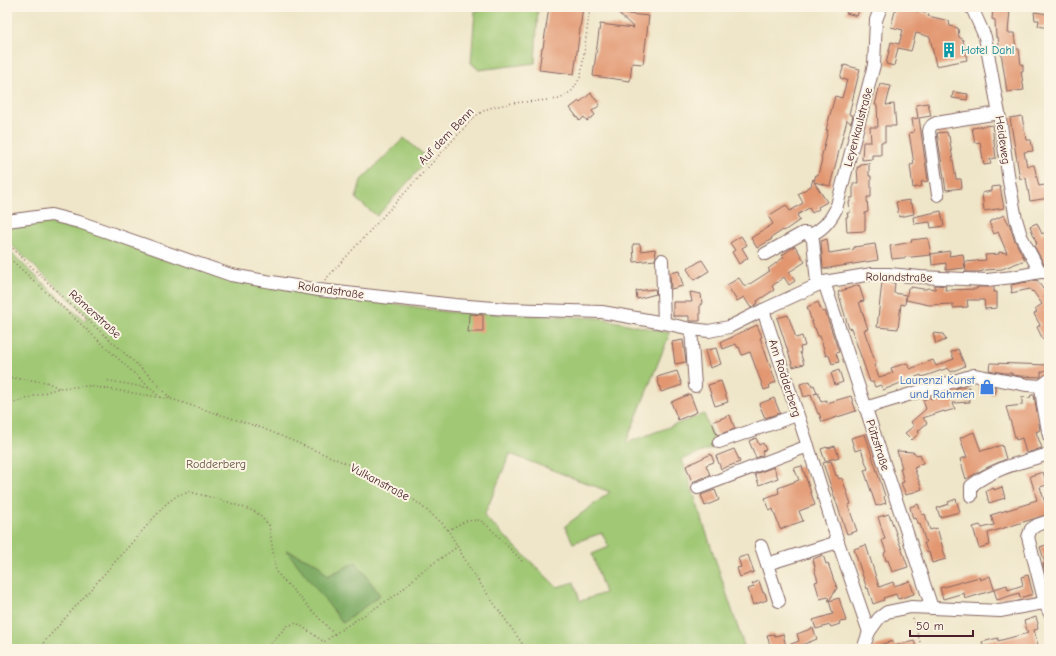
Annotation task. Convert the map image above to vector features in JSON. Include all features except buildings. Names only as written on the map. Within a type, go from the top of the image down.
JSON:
[{"type":"street","name":"Leyenkaulstraße","points":[[765,254],[803,233],[810,235],[817,232],[831,219],[836,209],[874,65],[876,20],[881,7]]},
{"type":"street","name":"Heideweg","points":[[970,7],[973,10],[985,37],[1016,219],[1021,236],[1044,272]]},
{"type":"street","points":[[938,195],[929,131],[932,124],[999,113]]},
{"type":"street","name":"Rolandstraße","points":[[7,221],[51,215],[79,222],[231,275],[319,290],[455,305],[507,309],[602,312],[709,331],[729,327],[821,283],[872,274],[987,280],[1044,272]]},
{"type":"street","points":[[810,235],[813,240],[821,283]]},
{"type":"street","points":[[662,260],[664,323]]},
{"type":"street","name":"Pützstraße","points":[[821,283],[865,408],[932,608]]},
{"type":"street","name":"Am Rodderberg","points":[[763,310],[838,542],[869,632]]},
{"type":"street","points":[[691,329],[695,386]]},
{"type":"street","points":[[865,408],[974,375],[1027,385],[1045,383],[1043,404],[1049,436]]},
{"type":"street","points":[[718,442],[797,415]]},
{"type":"street","points":[[698,488],[808,446]]},
{"type":"street","points":[[971,496],[971,486],[980,479],[997,470],[1049,454]]},
{"type":"street","points":[[863,649],[869,632],[879,618],[887,612],[910,607],[1000,611],[1048,606],[1028,537],[1031,529],[1049,520]]},
{"type":"street","points":[[767,564],[838,542]]},
{"type":"street","points":[[761,546],[779,601]]},
{"type":"path","name":"Auf dem Benn","points":[[319,290],[325,280],[475,116],[489,108],[512,102],[560,99],[573,90],[581,76],[590,7]]},
{"type":"path","name":"Römerstraße","points":[[7,243],[69,303],[153,379],[171,399]]},
{"type":"path","points":[[7,256],[161,398]]},
{"type":"path","points":[[7,377],[46,382],[59,388]]},
{"type":"path","points":[[104,380],[150,388]]},
{"type":"path","name":"Vulkanstraße","points":[[59,388],[89,386],[171,399],[262,428],[369,473],[414,500],[441,522],[448,530],[472,572],[526,649]]},
{"type":"path","points":[[7,405],[59,388]]},
{"type":"path","points":[[38,649],[167,502],[178,495],[190,492],[222,500],[256,512],[269,524],[276,572],[335,635]]},
{"type":"path","points":[[448,530],[466,520],[480,520],[490,528],[522,561]]},
{"type":"path","points":[[265,649],[287,626],[297,623],[324,642],[399,593],[421,572],[457,547]]},
{"type":"path","points":[[910,607],[922,649]]},
{"type":"green space","points":[[538,7],[535,63],[479,70],[471,63],[475,11]]},
{"type":"green space","points":[[404,138],[429,159],[377,216],[356,199],[361,180]]},
{"type":"green space","name":"Rodderberg","points":[[61,220],[231,278],[448,312],[599,318],[670,333],[626,443],[704,414],[716,447],[682,459],[745,649],[7,649],[7,249],[85,321],[87,315],[7,241],[7,223]],"holes":[[[510,454],[610,492],[565,526],[573,543],[602,533],[609,547],[592,554],[605,593],[580,601],[574,582],[557,587],[484,516]]]},
{"type":"green space","points":[[286,550],[318,564],[327,576],[356,562],[380,595],[343,623]]},
{"type":"place","name":"Hotel Dahl","points":[[949,50]]},
{"type":"place","name":"Laurenzi Kunst und Rahmen","points":[[987,387]]}]
